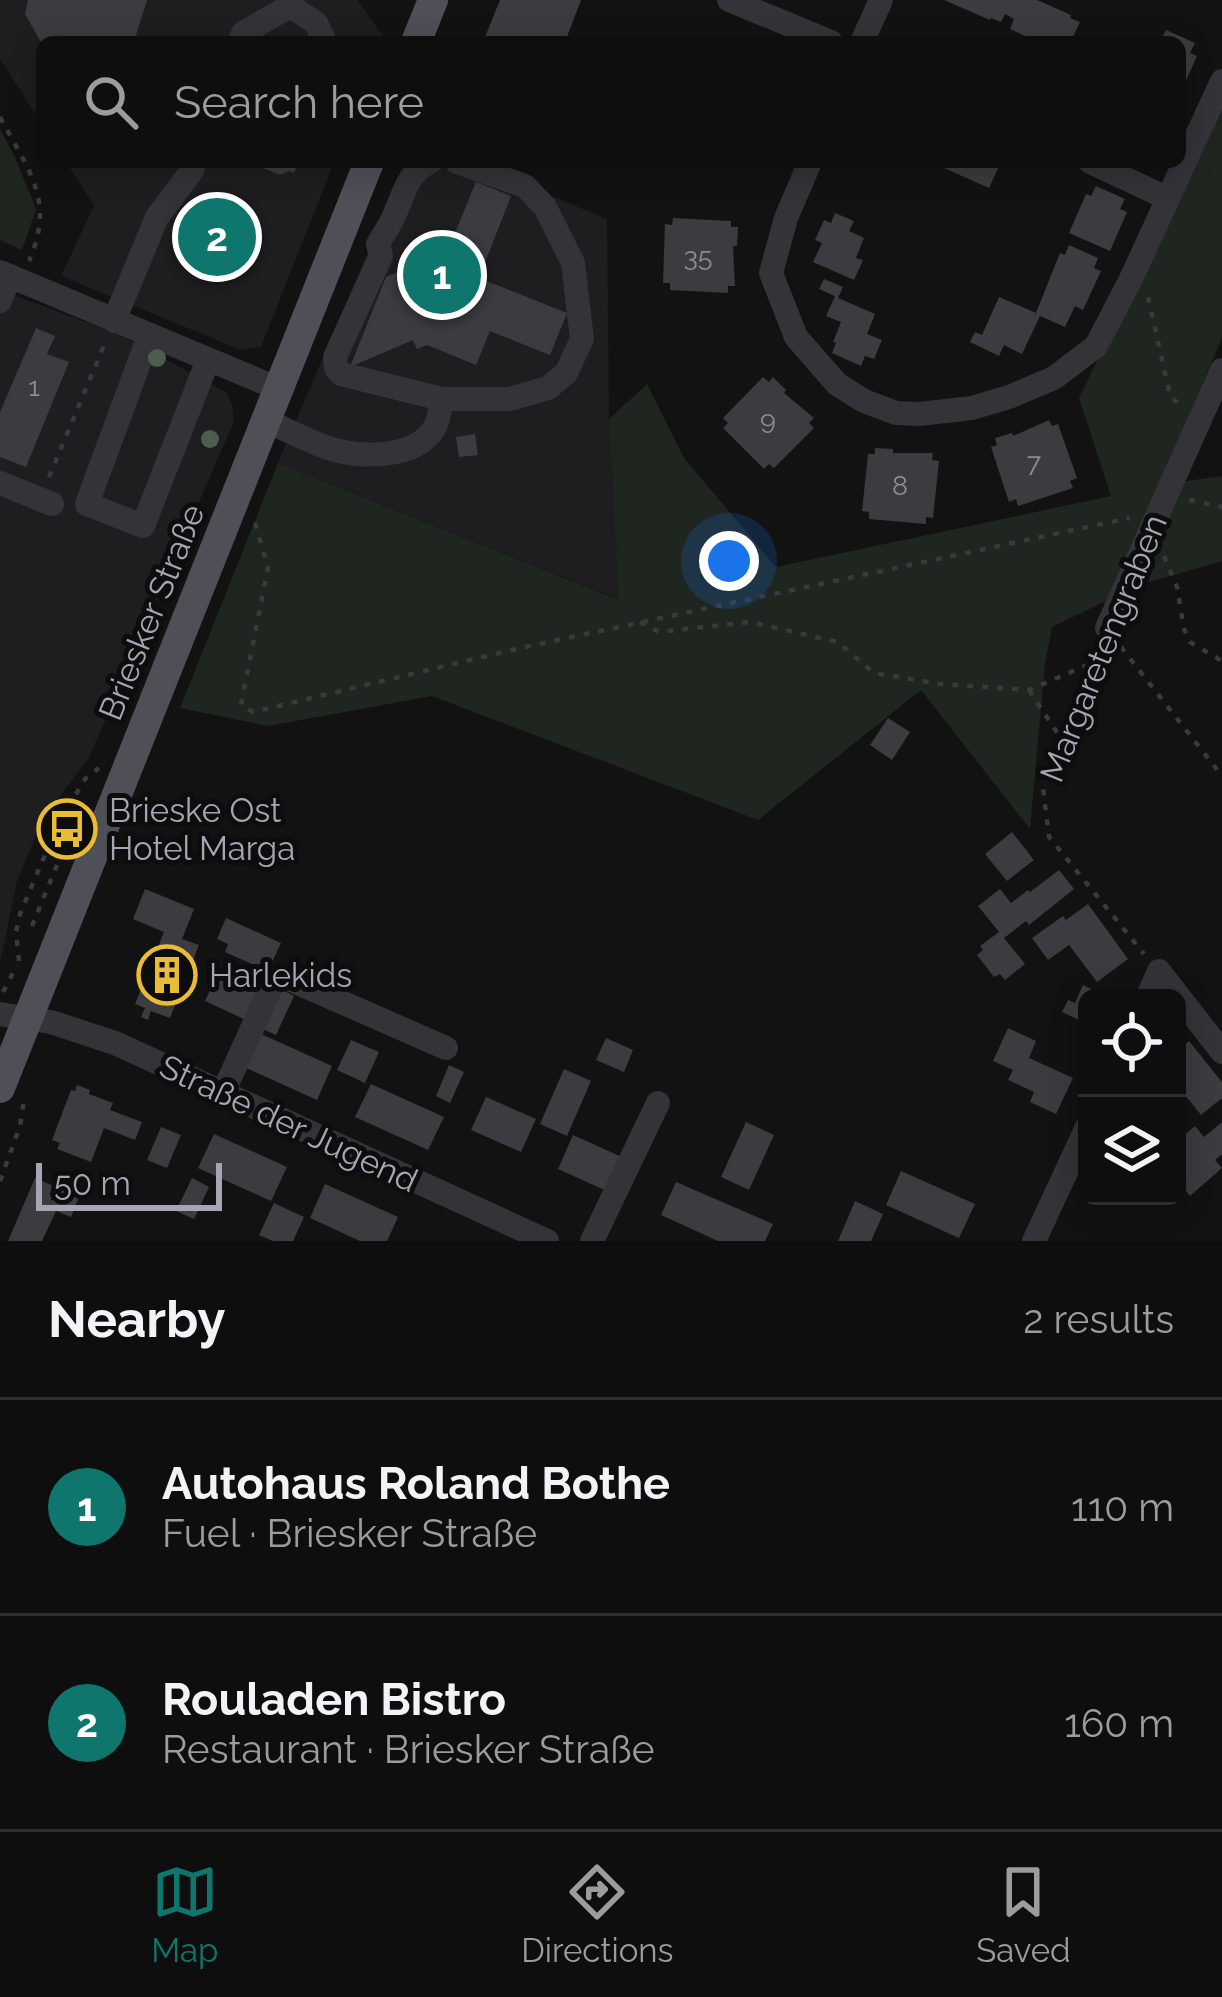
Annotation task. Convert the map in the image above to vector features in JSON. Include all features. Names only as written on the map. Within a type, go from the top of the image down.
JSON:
[{"type":"main road","points":[[418,36],[433,0]]},
{"type":"main road","name":"Briesker Straße","points":[[0,1088],[14,1016],[266,421],[366,168]]},
{"type":"street","points":[[729,0],[816,36]]},
{"type":"street","points":[[865,36],[880,0]]},
{"type":"street","points":[[242,36],[290,6],[316,22],[322,36]]},
{"type":"street","points":[[1186,158],[1222,81]]},
{"type":"street","points":[[114,322],[157,217],[193,168]]},
{"type":"street","points":[[419,168],[410,177],[378,244],[381,256],[335,357],[336,368],[341,374],[442,399],[509,399],[548,388],[566,373],[582,339],[573,263],[545,207],[525,185],[475,168]]},
{"type":"street","points":[[807,168],[786,218],[771,272],[796,337],[836,384],[896,413],[919,414],[1009,397],[1054,379],[1096,346],[1181,168]]},
{"type":"street","points":[[1103,168],[1167,198]]},
{"type":"street","points":[[341,230],[378,244]]},
{"type":"street","points":[[0,301],[10,276],[279,389]]},
{"type":"street","points":[[149,336],[87,504],[143,526],[208,360]]},
{"type":"street","name":"Margaretengraben","points":[[1106,628],[1222,370]]},
{"type":"street","points":[[266,421],[330,449],[392,453],[420,442],[435,427],[442,399]]},
{"type":"street","points":[[0,483],[46,502]]},
{"type":"street","points":[[223,1093],[273,982],[284,977],[446,1048]]},
{"type":"street","points":[[1152,986],[1222,1052]]},
{"type":"street","name":"Straße der Jugend","points":[[14,1016],[51,1022],[115,1043],[547,1241]]},
{"type":"street","points":[[592,1241],[658,1103]]},
{"type":"street","points":[[1034,1241],[1078,1146]]},
{"type":"path","points":[[0,117],[38,190],[42,217],[35,247],[10,276]]},
{"type":"path","points":[[1130,281],[1148,297],[1170,394],[1198,424]]},
{"type":"path","points":[[46,502],[114,322]]},
{"type":"path","points":[[250,521],[257,524],[268,567],[241,704],[253,712],[516,649],[1159,512],[1222,507]]},
{"type":"path","points":[[1159,512],[1184,629],[1190,642],[1222,661]]},
{"type":"path","points":[[640,622],[659,632],[750,622],[838,642],[874,673],[941,684],[1029,690],[1092,664]]},
{"type":"path","points":[[1106,628],[1222,776]]},
{"type":"path","name":"Margaretengraben","points":[[1106,628],[1043,788],[1048,837],[1152,986]]},
{"type":"path","points":[[1029,690],[1062,740]]},
{"type":"path","points":[[20,961],[16,932],[35,877],[76,793],[104,765]]},
{"type":"shaded area","points":[[0,0],[357,0],[383,36],[36,36],[36,115],[0,59]]},
{"type":"shaded area","points":[[1222,101],[1222,338],[1159,485],[1222,476],[1222,561],[1139,585],[1052,627],[1030,829],[921,690],[758,820],[432,696],[268,726],[180,708],[278,463],[619,600],[609,419],[647,384],[684,458],[776,567],[1111,496],[1079,398]]},
{"type":"shaded area","points":[[0,129],[36,209],[22,250],[0,240]]},
{"type":"shaded area","points":[[70,168],[332,168],[261,347],[241,350],[61,276],[94,206]]},
{"type":"shaded area","points":[[403,168],[484,168],[607,219],[609,419],[620,600],[278,463]]},
{"type":"shaded area","points":[[0,290],[118,334],[226,392],[234,421],[89,758],[44,817],[17,881],[0,963]]},
{"type":"building","points":[[28,0],[147,0],[136,36],[38,36],[25,14]]},
{"type":"building","points":[[500,0],[581,0],[567,36],[485,36]]},
{"type":"building","points":[[944,0],[1037,0],[1080,22],[1073,36],[1025,36],[1010,29],[1014,19],[1005,14],[1001,22]]},
{"type":"building","points":[[1186,39],[1195,43],[1190,53],[1197,56],[1186,81]]},
{"type":"building","points":[[263,168],[296,168],[294,173],[280,175]]},
{"type":"building","points":[[944,168],[998,168],[989,188]]},
{"type":"building","points":[[476,182],[511,196],[479,278],[567,313],[550,355],[490,331],[476,365],[427,345],[417,349],[413,340],[350,367],[386,277],[448,250]]},
{"type":"building","points":[[1096,186],[1125,199],[1120,209],[1127,212],[1110,251],[1069,233],[1086,194],[1091,196]]},
{"type":"building","points":[[206,209],[239,216],[248,227],[240,258],[231,266],[198,259],[190,250],[189,223]]},
{"type":"building","points":[[835,213],[854,221],[849,231],[864,238],[856,258],[863,260],[854,280],[813,262],[822,243],[815,240],[824,220],[831,223]]},
{"type":"building","points":[[673,218],[731,221],[731,227],[738,227],[737,246],[733,246],[735,286],[728,286],[728,293],[670,290],[670,283],[663,283],[665,224],[672,225]]},
{"type":"building","points":[[1069,245],[1098,258],[1094,268],[1101,271],[1083,310],[1075,306],[1065,327],[1040,316],[1022,354],[1004,345],[999,356],[970,342],[975,332],[982,335],[999,297],[1036,313],[1060,253],[1065,255]]},
{"type":"building","points":[[824,279],[843,287],[838,298],[875,314],[867,334],[882,340],[874,359],[865,356],[861,366],[832,353],[841,322],[826,316],[835,296],[819,289]]},
{"type":"building","points":[[36,328],[55,336],[47,354],[69,362],[26,467],[0,457],[0,412]]},
{"type":"building","points":[[763,377],[769,382],[773,377],[814,418],[809,423],[814,428],[774,468],[769,464],[764,469],[723,428],[728,423],[723,418]]},
{"type":"building","points":[[1049,420],[1052,426],[1058,424],[1077,478],[1070,481],[1073,488],[1018,506],[1016,499],[1009,502],[991,447],[997,445],[995,438],[1013,436]]},
{"type":"building","points":[[475,434],[478,455],[459,457],[456,437]]},
{"type":"building","points":[[875,448],[933,453],[932,460],[939,461],[933,518],[926,517],[926,524],[869,519],[869,512],[862,511],[868,454],[875,454]]},
{"type":"building","points":[[888,718],[910,732],[892,760],[870,745]]},
{"type":"building","points":[[1012,832],[1034,860],[1007,881],[985,854]]},
{"type":"building","points":[[1059,870],[1074,889],[1029,925],[1026,921],[1004,938],[1025,964],[1005,980],[1000,974],[994,977],[977,955],[983,950],[980,946],[999,932],[978,906],[1000,889],[1011,903]]},
{"type":"building","name":"Harlekids","points":[[145,889],[194,909],[182,939],[199,945],[170,1018],[151,1011],[148,1020],[141,1017],[145,1008],[135,1004],[164,932],[133,919]]},
{"type":"building","points":[[1088,904],[1128,959],[1097,982],[1069,945],[1048,960],[1032,938]]},
{"type":"building","points":[[226,918],[281,943],[268,971],[225,952],[228,944],[217,939]]},
{"type":"building","points":[[219,971],[260,990],[246,1020],[205,1001]]},
{"type":"building","points":[[278,988],[294,996],[276,1035],[260,1028]]},
{"type":"building","points":[[1078,996],[1078,1020],[1062,1012],[1068,1000],[1075,1003]]},
{"type":"building","points":[[1008,1028],[1036,1041],[1029,1058],[1073,1078],[1056,1114],[1030,1102],[1034,1092],[1008,1080],[1013,1070],[993,1061]]},
{"type":"building","points":[[259,1033],[332,1066],[317,1100],[244,1067]]},
{"type":"building","points":[[606,1038],[633,1050],[624,1072],[596,1060]]},
{"type":"building","points":[[351,1040],[379,1052],[365,1083],[337,1070]]},
{"type":"building","points":[[1189,1041],[1222,1082],[1222,1098],[1201,1115],[1186,1096]]},
{"type":"building","points":[[449,1065],[464,1072],[450,1103],[436,1096]]},
{"type":"building","points":[[564,1069],[591,1081],[567,1136],[540,1124]]},
{"type":"building","points":[[371,1084],[444,1117],[428,1150],[355,1117]]},
{"type":"building","points":[[77,1085],[113,1103],[110,1110],[142,1122],[135,1140],[104,1128],[91,1162],[57,1149],[60,1143],[52,1140]]},
{"type":"building","points":[[486,1097],[536,1119],[521,1152],[471,1130]]},
{"type":"building","points":[[746,1122],[774,1135],[749,1190],[721,1177]]},
{"type":"building","points":[[1222,1122],[1222,1154],[1215,1160],[1222,1168],[1190,1196],[1186,1191],[1186,1134],[1195,1126],[1204,1137]]},
{"type":"building","points":[[161,1127],[181,1135],[167,1168],[147,1160]]},
{"type":"building","points":[[214,1134],[287,1167],[271,1201],[198,1168]]},
{"type":"building","points":[[573,1135],[624,1158],[609,1192],[558,1169]]},
{"type":"building","points":[[901,1171],[975,1204],[959,1238],[886,1205]]},
{"type":"building","points":[[35,1178],[79,1197],[71,1217],[56,1211],[42,1241],[8,1241]]},
{"type":"building","points":[[192,1178],[209,1187],[194,1219],[176,1211]]},
{"type":"building","points":[[676,1182],[773,1224],[765,1241],[718,1241],[661,1215]]},
{"type":"building","points":[[325,1184],[398,1217],[387,1241],[360,1241],[310,1218]]},
{"type":"building","points":[[855,1201],[883,1214],[871,1241],[838,1241]]},
{"type":"building","points":[[274,1203],[304,1217],[293,1241],[259,1235]]},
{"type":"place","name":"Rouladen Bistro","points":[[217,237]]},
{"type":"place","name":"Autohaus Roland Bothe","points":[[442,275]]},
{"type":"place","name":"Brieske Ost Hotel Marga","points":[[67,829]]},
{"type":"place","name":"Harlekids","points":[[167,975]]}]
